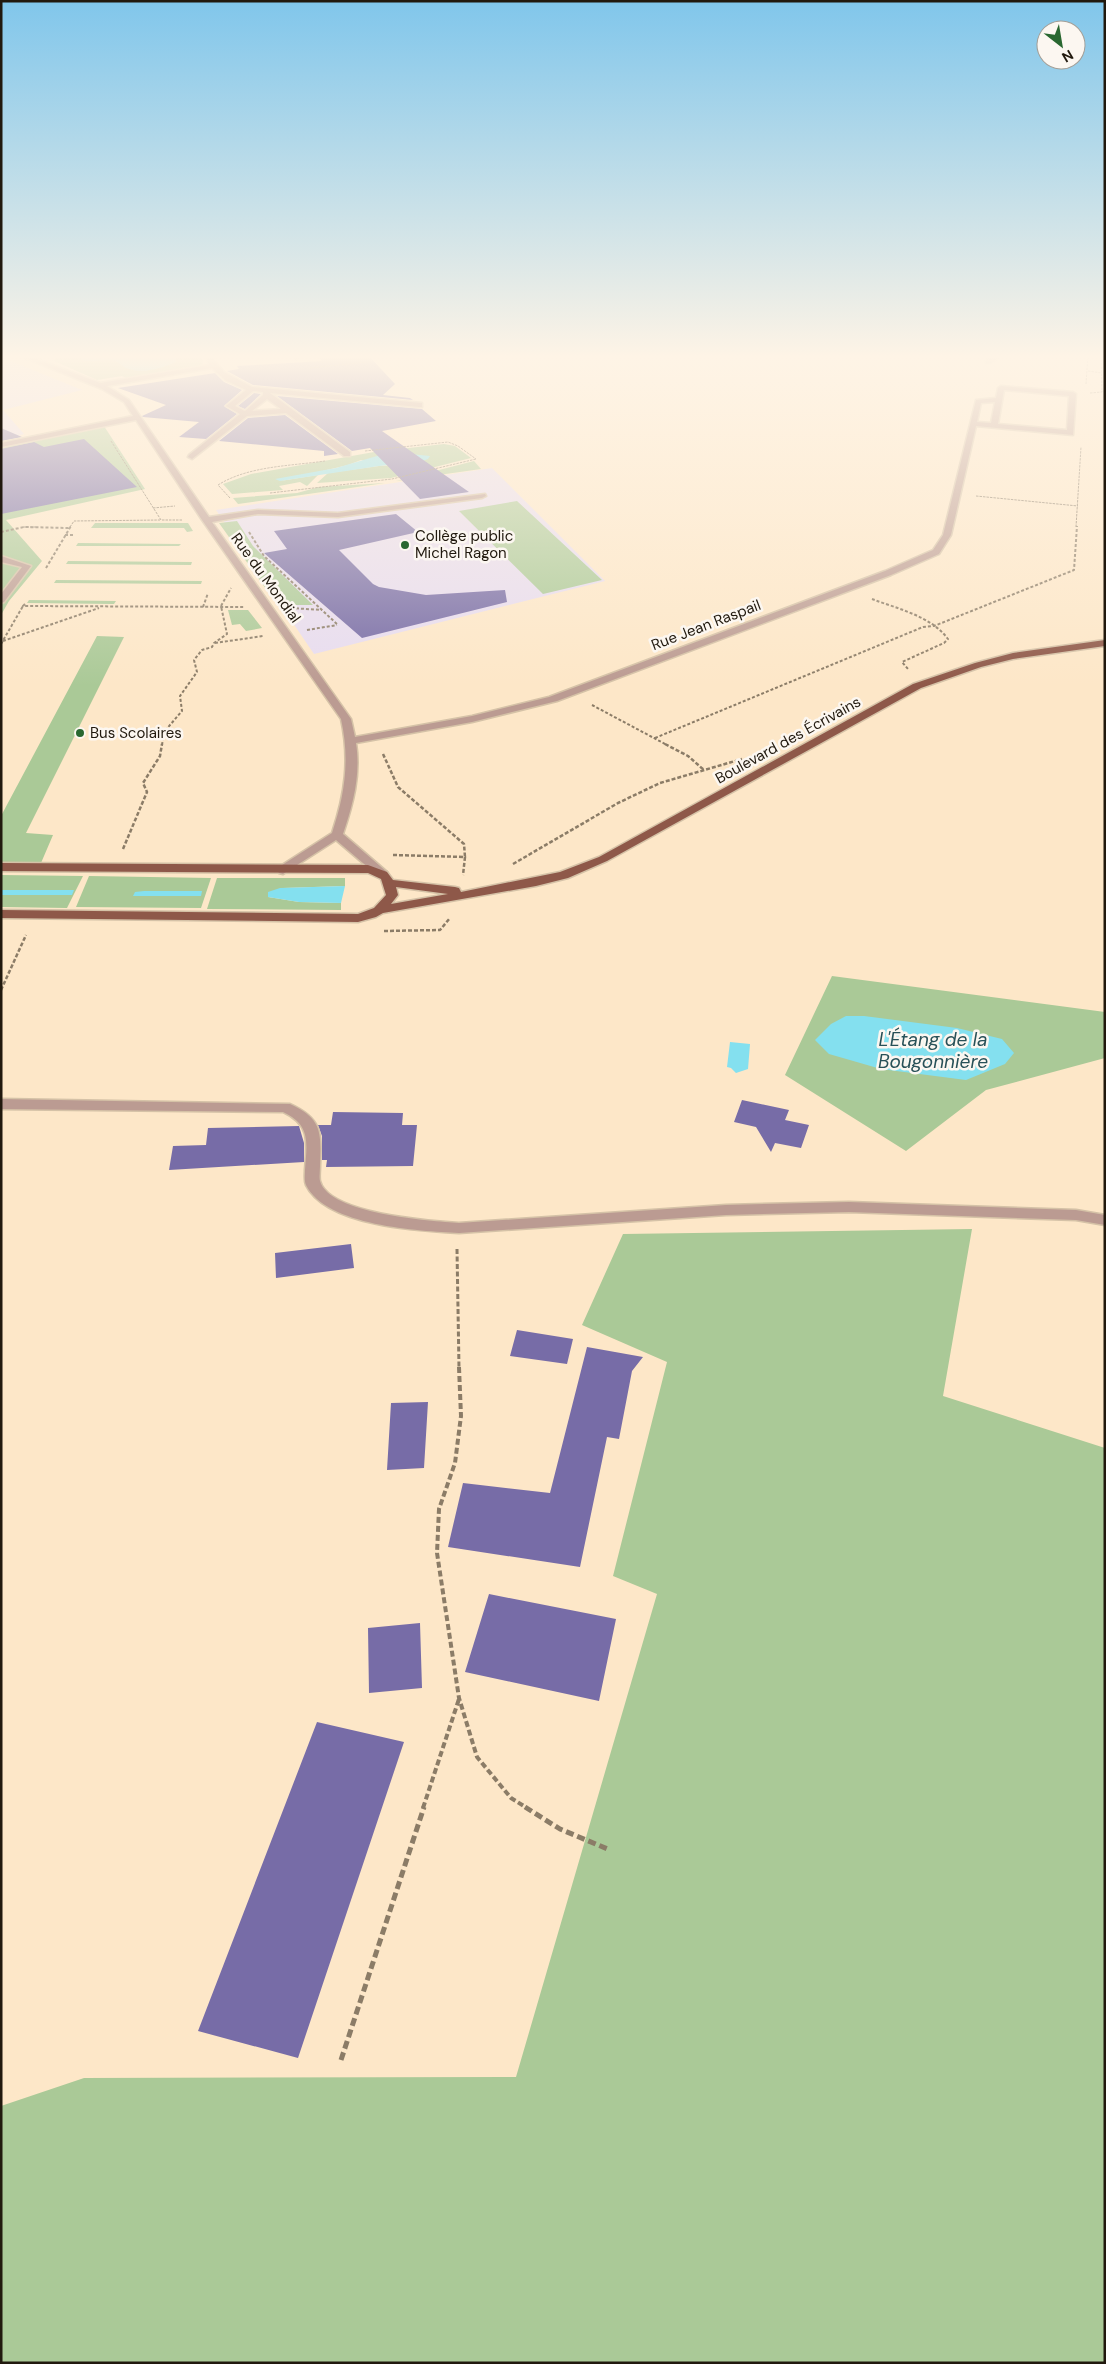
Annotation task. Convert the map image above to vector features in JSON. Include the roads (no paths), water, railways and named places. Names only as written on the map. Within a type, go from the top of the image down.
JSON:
[{"type":"main road","name":"Boulevard des Écrivains","points":[[494,890],[564,874],[603,859],[917,686],[952,673],[1013,656],[1105,643]]},
{"type":"main road","points":[[1,867],[368,869],[381,872],[390,883],[392,895],[382,909],[371,916],[329,919],[1,914]]},
{"type":"main road","points":[[390,883],[446,891],[494,890]]},
{"type":"main road","points":[[382,909],[494,890]]},
{"type":"street","name":"Rue du Mondial","points":[[169,465],[206,520],[263,596],[346,719],[352,741],[353,780],[337,835]]},
{"type":"street","name":"Rue Jean Raspail","points":[[352,741],[518,710],[553,699],[888,573],[936,552],[948,535],[964,465]]},
{"type":"street","points":[[206,520],[258,512],[338,515],[482,496]]},
{"type":"street","points":[[1,559],[27,566],[1,600]]},
{"type":"street","points":[[283,870],[337,835],[381,872]]},
{"type":"street","points":[[1,1104],[285,1107],[298,1112],[310,1122],[313,1131],[313,1183],[322,1195],[355,1212],[390,1221],[460,1228],[726,1210],[849,1207],[1076,1215],[1105,1220]]},
{"type":"water","points":[[345,465],[386,465],[280,481],[275,479]]},
{"type":"water","points":[[345,886],[341,903],[299,902],[268,897],[268,892],[280,888]]},
{"type":"water","points":[[1,890],[74,890],[72,895],[1,895]]},
{"type":"water","points":[[202,891],[201,896],[133,896],[135,892]]},
{"type":"water","name":"L'Étang de la Bougonnière","points":[[846,1016],[864,1016],[957,1028],[1002,1039],[1014,1053],[1005,1064],[966,1080],[881,1069],[829,1054],[815,1040],[831,1024]]},
{"type":"water","points":[[730,1042],[750,1044],[748,1069],[736,1073],[727,1067]]},
{"type":"place","name":"Collège public Michel Ragon","points":[[405,545]]},
{"type":"place","name":"Bus Scolaires","points":[[80,733]]}]
